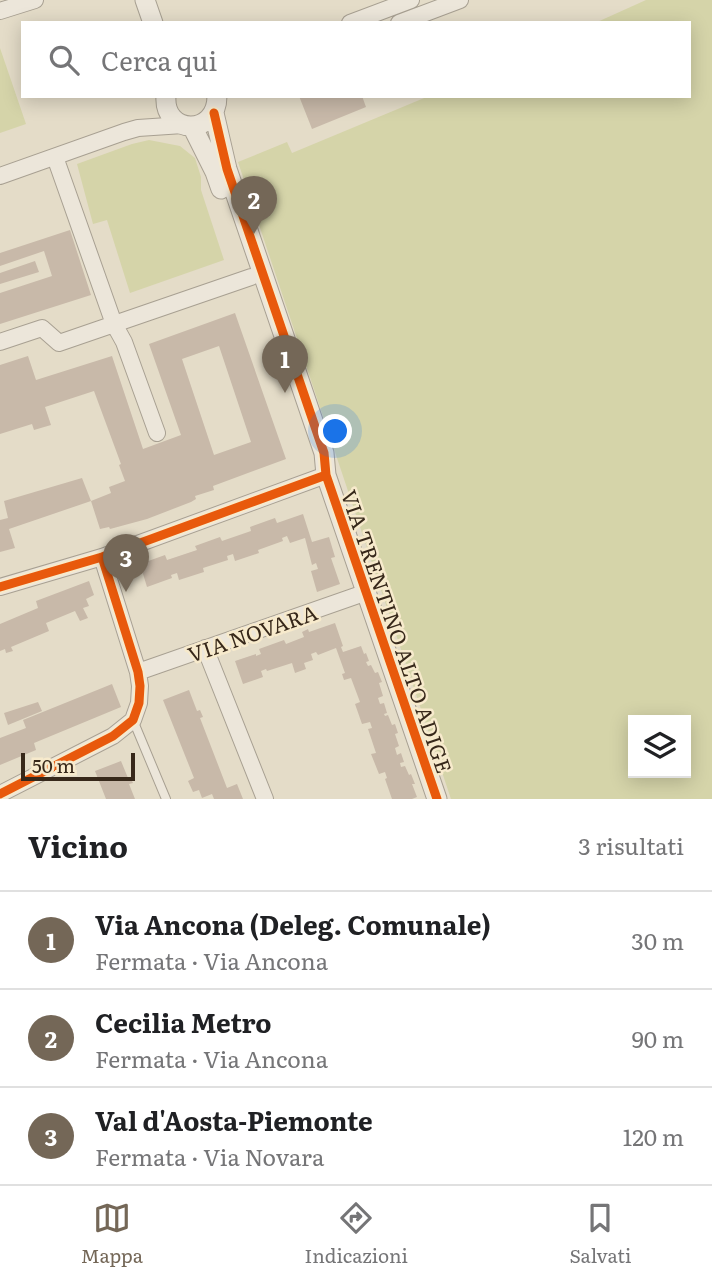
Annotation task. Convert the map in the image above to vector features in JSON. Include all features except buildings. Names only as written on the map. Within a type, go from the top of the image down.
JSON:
[{"type":"street","points":[[0,11],[35,0]]},
{"type":"street","points":[[145,0],[152,21]]},
{"type":"street","points":[[159,0],[166,21]]},
{"type":"street","points":[[404,21],[460,0]]},
{"type":"street","points":[[355,21],[400,2]]},
{"type":"street","points":[[138,128],[154,114],[165,98]]},
{"type":"street","points":[[166,98],[169,114],[175,121],[187,126],[215,172],[312,456],[326,475]]},
{"type":"street","points":[[0,176],[138,128],[200,125],[208,120],[217,103]]},
{"type":"street","points":[[217,103],[227,169],[324,453],[326,475]]},
{"type":"street","points":[[55,157],[114,324],[124,342],[157,433]]},
{"type":"street","points":[[0,342],[42,328],[59,343],[251,277]]},
{"type":"street","points":[[0,587],[102,557],[326,475]]},
{"type":"street","name":"VIA TRENTINO ALTO ADIGE","points":[[326,475],[437,799]]},
{"type":"street","points":[[0,794],[113,736],[134,720],[139,703],[138,672],[102,557]]},
{"type":"street","name":"VIA NOVARA","points":[[138,672],[367,592]]},
{"type":"street","points":[[205,648],[265,799]]},
{"type":"lane","points":[[134,720],[166,799]]},
{"type":"green space","points":[[646,0],[712,0],[712,799],[451,799],[238,162],[287,142],[292,153],[424,98],[691,98],[691,21],[599,21]]},
{"type":"green space","points":[[0,48],[26,124],[0,133]]},
{"type":"green space","points":[[149,140],[180,146],[195,158],[201,177],[201,190],[224,260],[130,293],[107,220],[93,224],[77,164]]},
{"type":"cycle path","points":[[214,113],[227,169],[324,453],[326,475],[437,799]]},
{"type":"cycle path","points":[[0,587],[102,557],[326,475]]},
{"type":"cycle path","points":[[0,794],[113,736],[133,720],[139,703],[138,672],[102,557]]},
{"type":"place","name":"Cecilia Metro","points":[[254,234]]},
{"type":"place","name":"Via Ancona (Deleg. Comunale)","points":[[285,393]]},
{"type":"place","name":"Val d'Aosta-Piemonte","points":[[126,592]]}]
